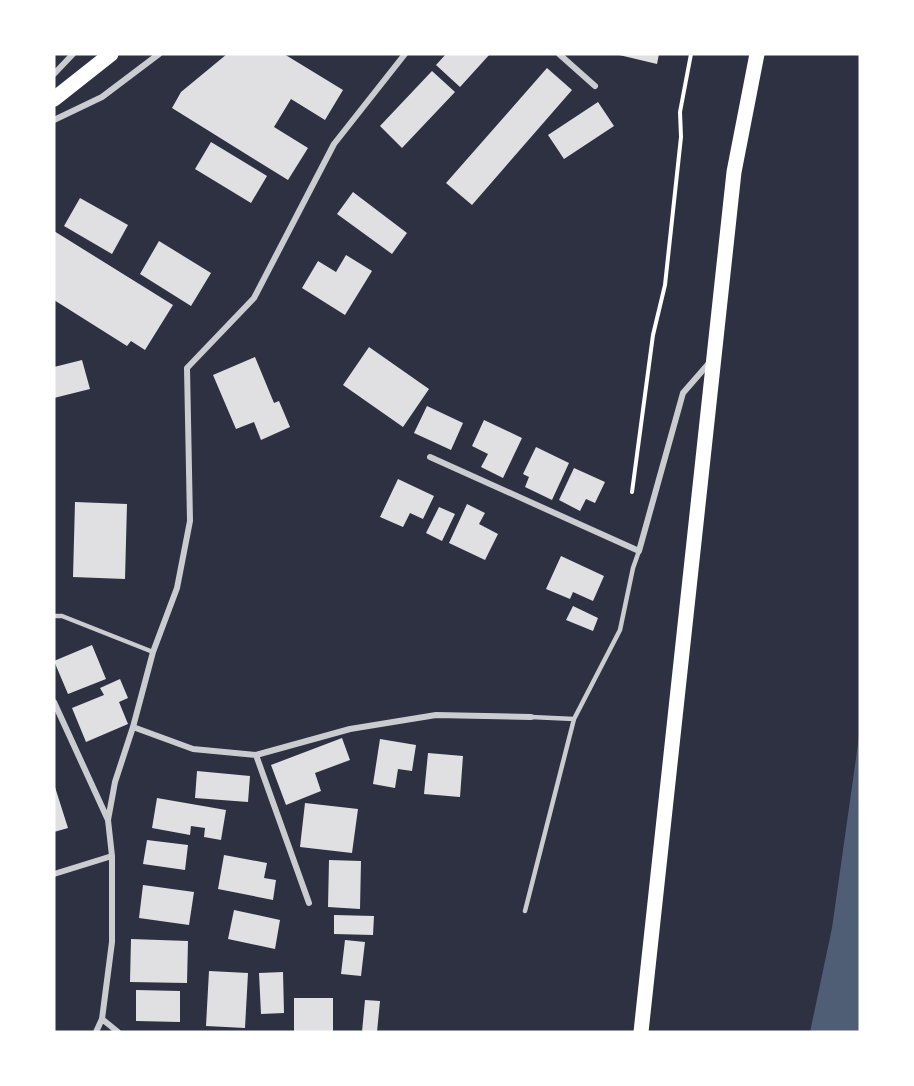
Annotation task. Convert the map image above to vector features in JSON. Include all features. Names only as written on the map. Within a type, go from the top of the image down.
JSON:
[{"type":"main road","points":[[54,99],[111,54]]},
{"type":"main road","points":[[641,1032],[734,172],[757,54]]},
{"type":"street","points":[[54,74],[73,54]]},
{"type":"street","points":[[54,120],[102,97],[159,54]]},
{"type":"street","points":[[96,1032],[102,1019],[112,942],[112,856],[108,820],[115,782],[133,728],[153,652],[177,588],[189,521],[187,368],[254,298],[334,144],[405,54]]},
{"type":"street","points":[[559,54],[595,86]]},
{"type":"street","points":[[430,457],[639,551],[683,393],[713,358]]},
{"type":"street","points":[[54,702],[108,820]]},
{"type":"street","points":[[133,728],[193,748],[256,755],[350,729],[436,715],[531,717]]},
{"type":"street","points":[[256,755],[309,903]]},
{"type":"street","points":[[54,874],[112,856]]},
{"type":"street","points":[[102,1019],[118,1032]]},
{"type":"lane","points":[[525,911],[574,719],[620,630],[633,568],[639,551]]},
{"type":"lane","points":[[54,616],[62,616],[153,652]]},
{"type":"lane","points":[[531,717],[574,719]]},
{"type":"path","points":[[632,497],[653,335],[665,285],[681,137],[680,112],[691,54]]},
{"type":"water","points":[[860,730],[860,1032],[810,1032],[832,928]]},
{"type":"building","points":[[227,54],[284,54],[343,90],[325,120],[291,99],[274,127],[308,148],[288,180],[172,108],[181,92]]},
{"type":"building","points":[[446,54],[490,54],[460,87],[436,65]]},
{"type":"building","points":[[615,54],[659,54],[657,64]]},
{"type":"building","points":[[547,68],[572,90],[472,205],[446,183]]},
{"type":"building","points":[[432,71],[455,92],[402,148],[380,126]]},
{"type":"building","points":[[598,102],[614,126],[564,159],[548,135]]},
{"type":"building","points":[[211,142],[267,176],[251,203],[195,169]]},
{"type":"building","points":[[353,192],[407,233],[392,254],[337,214]]},
{"type":"building","points":[[80,198],[128,225],[112,254],[64,226]]},
{"type":"building","points":[[54,231],[173,305],[145,350],[131,341],[127,346],[54,300]]},
{"type":"building","points":[[159,241],[211,273],[191,306],[140,274]]},
{"type":"building","points":[[346,255],[372,271],[345,315],[302,288],[318,261],[336,272]]},
{"type":"building","points":[[369,347],[429,389],[403,427],[343,385]]},
{"type":"building","points":[[255,357],[274,403],[279,401],[290,427],[261,440],[254,422],[236,429],[213,375]]},
{"type":"building","points":[[82,360],[90,389],[54,398],[54,367]]},
{"type":"building","points":[[427,406],[463,423],[451,450],[414,433]]},
{"type":"building","points":[[484,420],[522,438],[503,478],[481,467],[488,454],[472,446]]},
{"type":"building","points":[[536,447],[569,463],[552,500],[525,487],[529,477],[523,474]]},
{"type":"building","points":[[574,468],[605,482],[595,503],[586,499],[580,511],[559,500]]},
{"type":"building","points":[[398,479],[434,496],[423,519],[410,513],[403,527],[380,517]]},
{"type":"building","points":[[75,502],[127,504],[125,579],[73,577]]},
{"type":"building","points":[[467,504],[485,513],[479,524],[498,534],[485,560],[449,543]]},
{"type":"building","points":[[439,507],[455,514],[442,541],[426,533]]},
{"type":"building","points":[[561,556],[604,576],[593,601],[573,592],[570,599],[546,589]]},
{"type":"building","points":[[573,606],[598,618],[593,631],[566,620]]},
{"type":"building","points":[[92,645],[106,679],[68,694],[54,661]]},
{"type":"building","points":[[120,679],[128,698],[119,702],[128,724],[86,742],[72,708],[104,695],[100,688]]},
{"type":"building","points":[[342,738],[350,760],[315,773],[321,791],[286,805],[271,765]]},
{"type":"building","points":[[380,739],[416,745],[412,771],[398,769],[395,788],[373,784]]},
{"type":"building","points":[[428,753],[463,756],[460,797],[424,794]]},
{"type":"building","points":[[197,771],[250,776],[248,802],[195,798]]},
{"type":"building","points":[[54,784],[68,828],[54,832]]},
{"type":"building","points":[[157,798],[226,810],[221,840],[204,837],[205,828],[191,826],[190,835],[152,828]]},
{"type":"building","points":[[305,803],[358,809],[352,853],[300,847]]},
{"type":"building","points":[[147,840],[188,845],[185,870],[143,864]]},
{"type":"building","points":[[224,855],[267,863],[264,878],[276,880],[273,900],[218,889]]},
{"type":"building","points":[[329,860],[361,861],[360,909],[328,907]]},
{"type":"building","points":[[143,885],[194,892],[189,925],[139,918]]},
{"type":"building","points":[[234,910],[280,920],[275,949],[228,939]]},
{"type":"building","points":[[334,915],[374,916],[373,935],[334,934]]},
{"type":"building","points":[[131,939],[188,941],[187,983],[130,982]]},
{"type":"building","points":[[345,940],[365,942],[361,976],[341,974]]},
{"type":"building","points":[[209,971],[248,973],[245,1028],[206,1026]]},
{"type":"building","points":[[283,972],[284,1013],[261,1014],[259,973]]},
{"type":"building","points":[[136,990],[180,991],[180,1022],[136,1021]]},
{"type":"building","points":[[294,998],[333,998],[333,1032],[294,1032]]},
{"type":"building","points":[[365,1000],[380,1001],[377,1032],[362,1032]]}]
